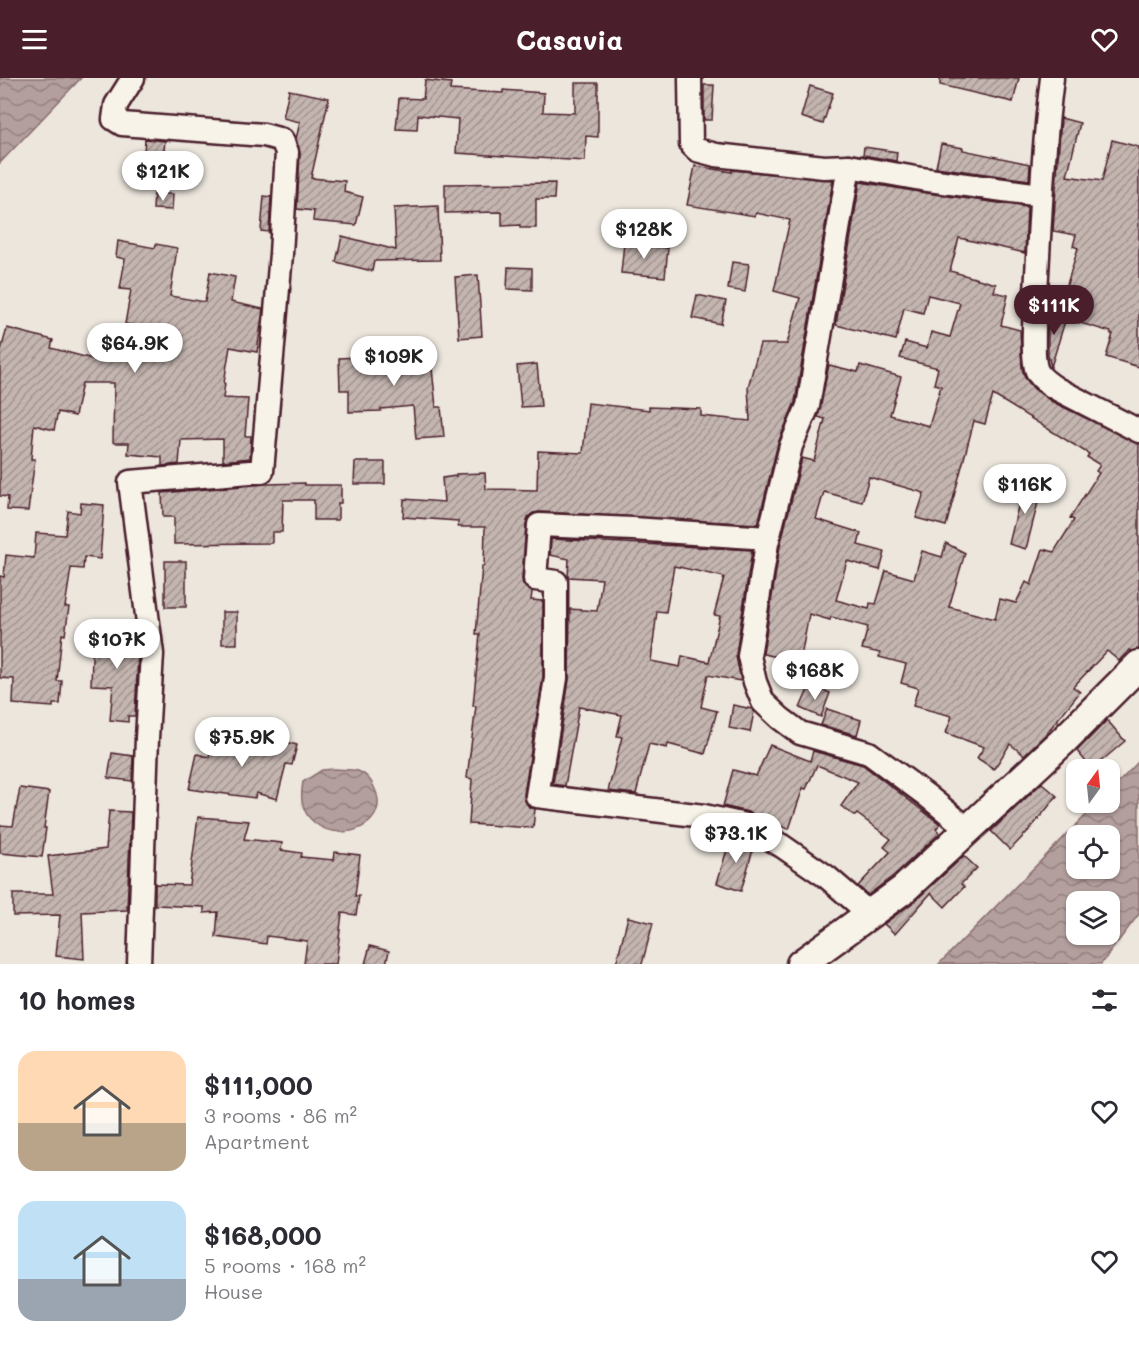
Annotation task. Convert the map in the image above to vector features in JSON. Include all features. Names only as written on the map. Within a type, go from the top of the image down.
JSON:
[{"type":"street","points":[[133,78],[116,105],[114,119],[122,124],[272,136],[282,140],[287,152],[281,254],[262,471],[130,482],[152,654],[139,964]]},
{"type":"street","points":[[690,78],[691,144],[698,150],[716,155],[824,167],[849,166],[921,179],[1041,195]]},
{"type":"street","points":[[1052,78],[1044,143],[1041,195],[1034,337],[1036,370],[1045,381],[1057,389],[1139,431]]},
{"type":"street","points":[[849,166],[808,406],[791,447],[768,538],[749,656],[755,682],[763,702],[780,718],[800,733],[869,753],[927,795],[968,829]]},
{"type":"street","points":[[768,538],[539,525],[535,579],[556,582],[557,613],[556,678],[537,796],[704,816],[745,825],[782,846],[827,877],[870,914]]},
{"type":"street","points":[[801,964],[904,889],[1062,742],[1139,665]]},
{"type":"water","points":[[0,78],[81,78],[0,163]]},
{"type":"water","points":[[1139,761],[1139,914],[1120,939],[1120,891],[1066,891],[1066,945],[1115,945],[1101,964],[939,964],[1066,835],[1066,879],[1120,879],[1120,825],[1076,825],[1088,813],[1120,813],[1120,781]]},
{"type":"water","points":[[322,770],[358,771],[373,784],[378,800],[377,811],[362,827],[338,832],[326,829],[310,819],[304,809],[303,782]]},
{"type":"building","points":[[940,78],[1019,78],[1013,102],[940,85]]},
{"type":"building","points":[[425,80],[451,83],[450,90],[544,93],[543,112],[575,113],[575,83],[598,83],[598,137],[586,136],[585,161],[456,153],[458,119],[418,115],[417,130],[396,129],[399,98],[423,99]]},
{"type":"building","points":[[704,85],[714,85],[712,120],[704,120]]},
{"type":"building","points":[[810,86],[833,93],[823,124],[801,117]]},
{"type":"building","points":[[289,90],[329,98],[311,178],[345,181],[344,192],[363,197],[356,225],[313,221],[314,211],[297,209],[300,153],[296,139],[300,122],[283,118]]},
{"type":"building","points":[[1061,118],[1080,123],[1067,176],[1102,181],[1112,140],[1139,147],[1139,367],[1106,357],[1113,334],[1111,332],[1053,315],[1061,289],[1065,291],[1078,248],[1073,246],[1076,235],[1053,231]]},
{"type":"building","points":[[145,139],[165,141],[160,190],[141,188]]},
{"type":"building","points":[[941,144],[1030,164],[1029,180],[936,167]]},
{"type":"building","points":[[864,147],[897,152],[896,161],[863,155]]},
{"type":"building","points":[[695,166],[732,172],[732,170],[833,180],[795,402],[778,443],[758,524],[540,512],[528,517],[523,585],[532,592],[531,600],[543,601],[543,677],[524,794],[529,807],[535,809],[533,828],[469,824],[472,779],[467,778],[476,706],[473,706],[480,634],[476,634],[482,566],[484,566],[485,527],[458,527],[458,521],[403,517],[404,499],[444,502],[442,478],[456,476],[456,474],[485,473],[486,489],[537,490],[538,451],[583,453],[588,403],[649,410],[649,407],[701,409],[701,416],[750,421],[748,387],[760,344],[787,344],[800,298],[774,291],[790,220],[756,213],[755,216],[687,205]]},
{"type":"building","points":[[860,182],[1027,207],[1025,253],[959,238],[950,271],[996,284],[994,292],[1008,295],[1001,325],[1020,330],[1022,368],[1025,378],[1034,389],[1051,401],[1139,444],[1139,649],[1129,650],[1119,661],[1107,651],[1073,687],[1080,692],[1045,735],[1024,755],[1010,744],[994,769],[977,758],[984,747],[946,733],[952,716],[913,706],[918,688],[901,683],[906,664],[879,657],[880,653],[862,649],[868,627],[831,617],[830,620],[809,614],[800,662],[763,654],[780,546],[802,458],[814,461],[825,419],[818,417],[829,365],[858,372],[860,365],[901,377],[890,415],[929,426],[941,386],[934,384],[938,368],[900,358],[905,342],[927,348],[931,332],[950,337],[960,303],[928,295],[923,313],[904,308],[896,340],[836,325]],"holes":[[[993,395],[1089,454],[1087,457],[1100,465],[1096,471],[1099,473],[1070,518],[1074,520],[1054,552],[1043,549],[1031,585],[1026,582],[1016,603],[1000,599],[995,619],[949,607],[965,553],[946,543],[942,557],[922,551],[914,579],[886,571],[876,604],[870,603],[869,609],[836,600],[847,561],[880,570],[885,552],[858,545],[861,533],[816,519],[824,492],[862,502],[869,477],[924,493],[916,518],[946,526],[974,421],[985,424]]]},
{"type":"building","points":[[555,183],[554,199],[536,199],[536,228],[520,228],[520,225],[502,226],[502,212],[445,213],[445,184]]},
{"type":"building","points":[[154,194],[173,194],[172,210],[153,209]]},
{"type":"building","points":[[264,196],[271,197],[269,232],[261,231]]},
{"type":"building","points":[[438,206],[440,260],[374,261],[372,271],[336,262],[342,236],[396,250],[394,208]]},
{"type":"building","points":[[118,241],[155,248],[156,244],[177,248],[170,296],[205,302],[210,272],[235,277],[231,302],[263,309],[257,352],[230,347],[224,383],[223,398],[248,399],[245,436],[251,436],[250,458],[223,461],[223,439],[181,440],[179,464],[162,466],[162,457],[128,454],[129,443],[113,442],[114,383],[82,383],[75,416],[58,412],[54,430],[34,425],[31,459],[35,459],[28,511],[7,510],[8,497],[0,496],[0,354],[7,328],[53,340],[51,348],[100,361],[100,357],[138,358],[143,327],[125,324],[131,290],[120,289],[125,259],[116,257]]},
{"type":"building","points":[[624,243],[668,248],[665,277],[621,273]]},
{"type":"building","points":[[732,262],[749,264],[745,292],[728,289]]},
{"type":"building","points":[[508,267],[532,268],[532,290],[507,289]]},
{"type":"building","points":[[478,275],[482,336],[459,338],[455,277]]},
{"type":"building","points":[[697,295],[726,301],[721,324],[692,318]]},
{"type":"building","points":[[1048,316],[1065,321],[1051,367],[1048,355]]},
{"type":"building","points":[[430,349],[436,407],[441,407],[444,437],[416,439],[413,406],[381,409],[381,411],[349,412],[349,390],[340,390],[339,358],[380,356],[380,354]]},
{"type":"building","points":[[537,364],[541,406],[521,407],[517,366]]},
{"type":"building","points":[[355,462],[385,462],[385,484],[354,484]]},
{"type":"building","points":[[1024,482],[1042,487],[1026,549],[1009,544]]},
{"type":"building","points":[[305,483],[305,485],[341,485],[338,520],[314,520],[314,500],[283,500],[282,532],[272,532],[272,543],[174,544],[174,517],[163,517],[162,493]]},
{"type":"building","points":[[81,503],[104,505],[100,559],[84,557],[83,569],[71,568],[65,607],[69,607],[65,635],[62,634],[57,681],[62,681],[60,704],[53,704],[53,707],[13,704],[14,679],[0,678],[0,576],[4,577],[6,555],[34,558],[36,533],[65,535],[68,511],[80,513]]},
{"type":"building","points":[[551,539],[752,550],[736,654],[741,681],[708,675],[701,707],[717,711],[705,754],[668,744],[667,748],[649,744],[636,794],[608,791],[622,737],[617,736],[622,715],[579,707],[565,786],[553,784],[569,680],[570,609],[597,611],[602,579],[568,577],[569,559],[550,555]],"holes":[[[674,566],[724,577],[714,615],[720,616],[709,662],[682,656],[680,667],[651,661],[657,611],[666,612]]]},
{"type":"building","points":[[165,561],[186,561],[186,607],[165,607]]},
{"type":"building","points":[[222,612],[237,612],[237,644],[222,644]]},
{"type":"building","points":[[93,631],[136,632],[138,654],[135,716],[128,716],[128,722],[110,720],[113,686],[91,685]]},
{"type":"building","points":[[810,685],[830,693],[821,717],[800,708]]},
{"type":"building","points":[[733,705],[752,709],[754,712],[750,732],[729,728]]},
{"type":"building","points":[[827,709],[861,720],[857,735],[821,725]]},
{"type":"building","points":[[1107,720],[1125,741],[1104,759],[1084,759],[1077,751]]},
{"type":"building","points":[[215,734],[275,749],[278,740],[297,745],[292,765],[286,764],[277,799],[256,793],[255,798],[189,789],[197,754],[209,757]]},
{"type":"building","points":[[770,745],[810,761],[813,751],[863,765],[940,824],[936,829],[940,833],[893,876],[868,895],[858,886],[890,852],[884,847],[891,839],[857,814],[855,816],[841,806],[858,782],[817,765],[806,789],[803,788],[789,829],[767,822],[748,812],[723,806],[733,770],[756,776]]},
{"type":"building","points":[[112,753],[133,756],[132,781],[108,778]]},
{"type":"building","points":[[1042,783],[1057,796],[1010,850],[991,831]]},
{"type":"building","points":[[20,788],[49,792],[42,857],[0,853],[0,825],[13,826]]},
{"type":"building","points":[[109,811],[131,812],[127,910],[82,912],[84,959],[56,956],[60,915],[13,916],[13,894],[53,894],[48,856],[106,849]]},
{"type":"building","points":[[198,817],[249,821],[244,839],[282,843],[281,850],[302,853],[301,857],[334,860],[335,852],[360,855],[355,896],[359,896],[356,915],[342,913],[336,964],[304,964],[307,941],[267,936],[266,944],[216,937],[218,912],[204,913],[204,907],[155,905],[155,884],[189,885]]},
{"type":"building","points":[[731,836],[754,846],[741,891],[717,883]]},
{"type":"building","points":[[964,856],[977,868],[961,884],[964,887],[945,907],[931,893],[895,934],[884,924],[915,901]]},
{"type":"building","points":[[628,917],[653,923],[642,964],[616,964]]},
{"type":"building","points":[[370,946],[389,951],[386,964],[365,964]]}]
